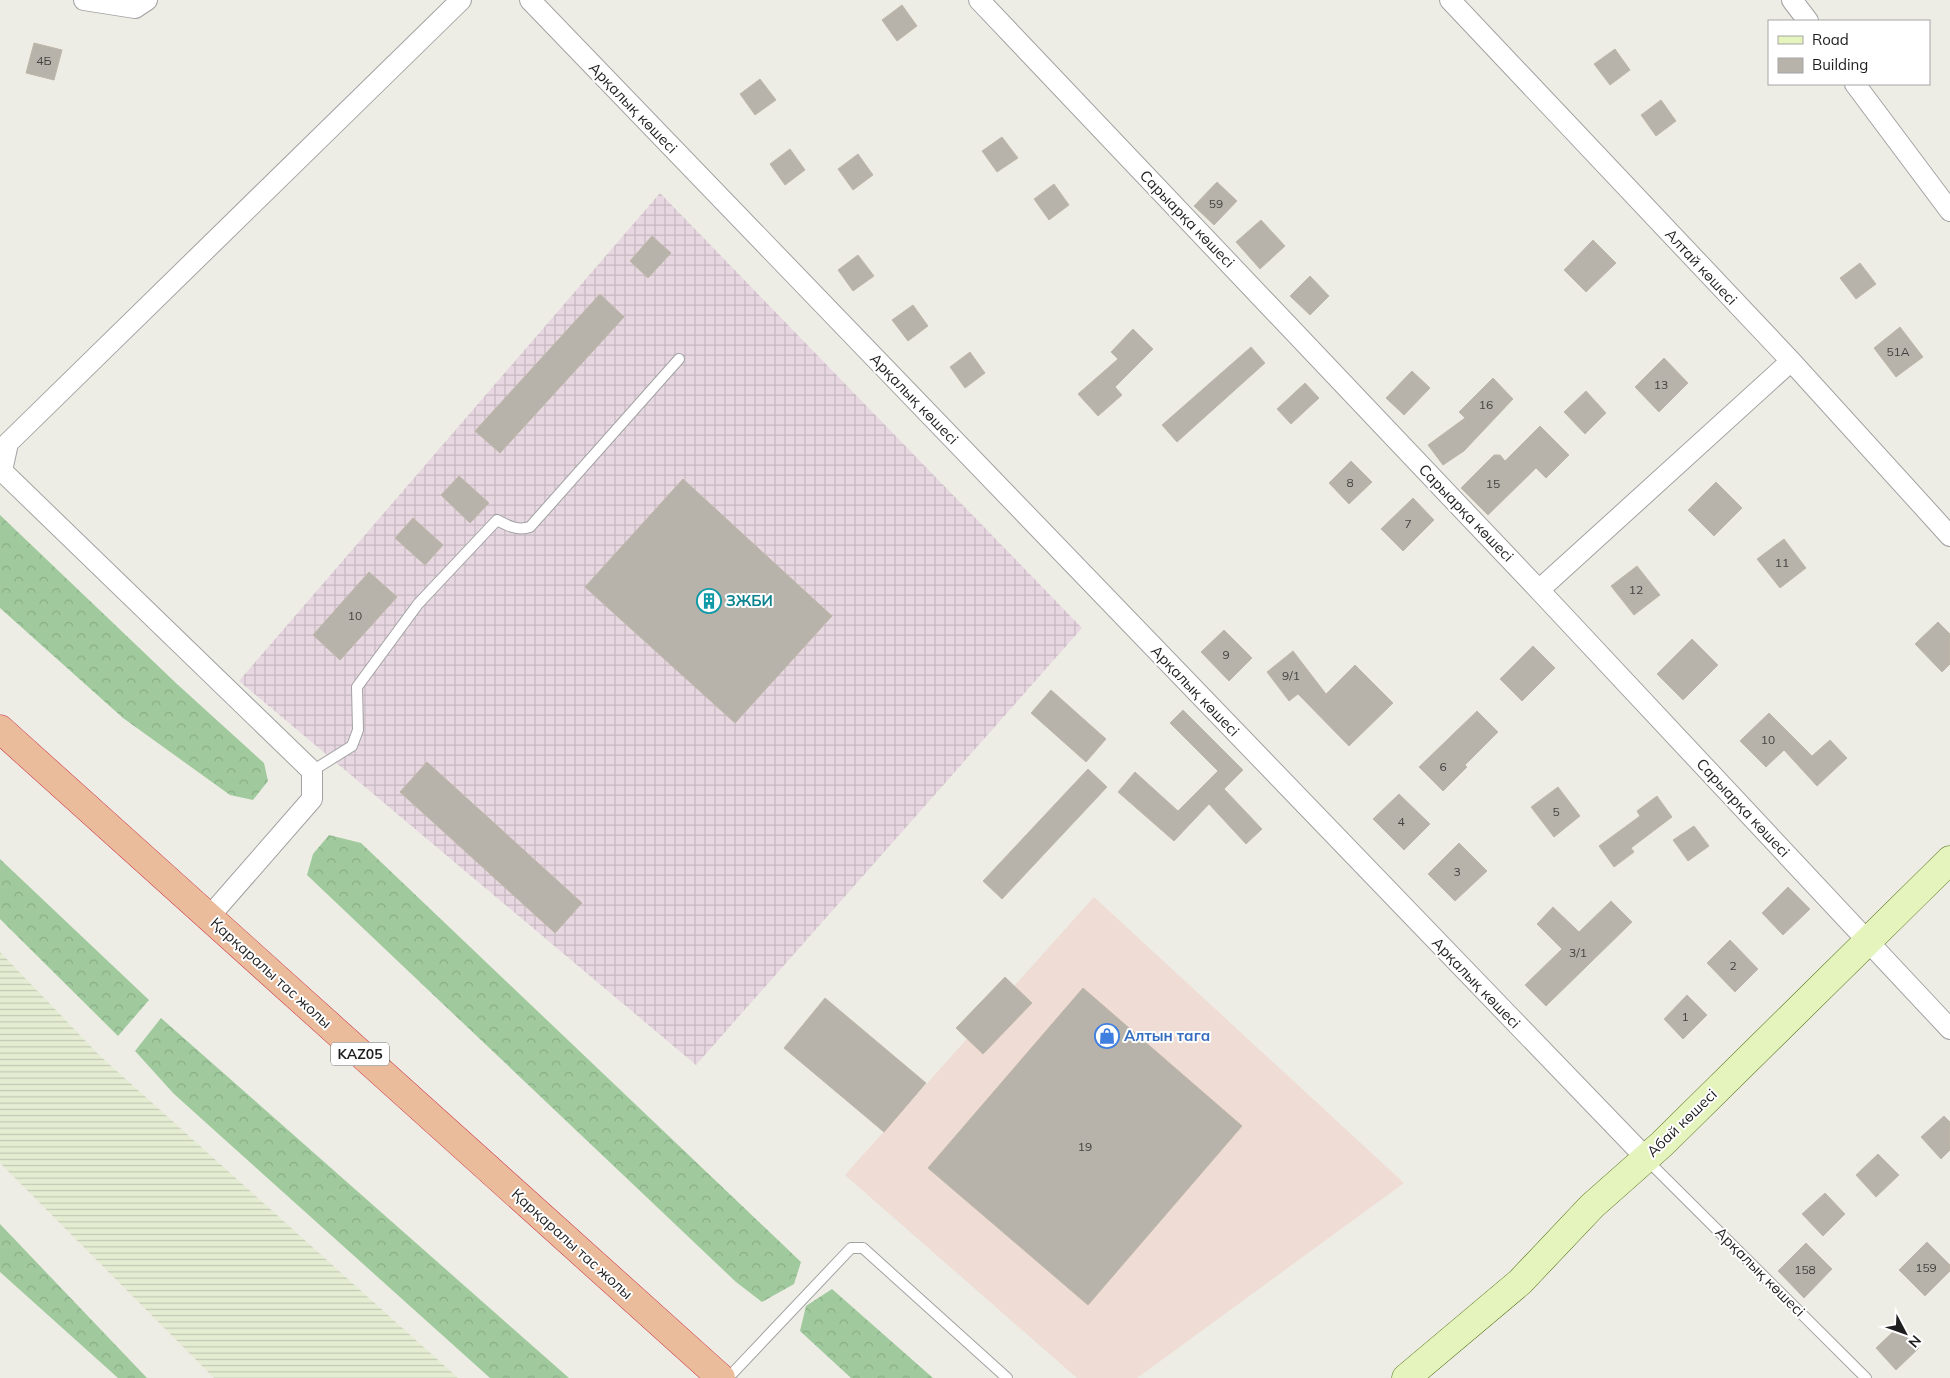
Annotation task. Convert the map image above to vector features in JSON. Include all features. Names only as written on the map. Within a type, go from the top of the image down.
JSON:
[{"type":"highway","name":"Қарқаралы тас жолы","points":[[0,729],[721,1378]]},
{"type":"main road","name":"Абай көшесі","points":[[1406,1378],[1520,1282],[1592,1206],[1646,1158],[1950,860]]},
{"type":"street","points":[[84,0],[135,8],[147,0]]},
{"type":"street","points":[[209,917],[312,799],[312,771],[2,471],[8,443],[461,0]]},
{"type":"street","name":"Арқалық көшесі","points":[[530,0],[1646,1158]]},
{"type":"street","name":"Сарыарқа көшесі","points":[[979,0],[1539,590],[1950,1029]]},
{"type":"street","name":"Алтай көшесі","points":[[1450,0],[1791,361],[1950,536]]},
{"type":"street","points":[[1792,0],[1807,20]]},
{"type":"street","points":[[1856,85],[1950,211]]},
{"type":"street","points":[[1539,590],[1791,361]]},
{"type":"lane","points":[[312,771],[352,746],[358,730],[357,687],[418,604],[497,520],[517,528],[530,527],[679,360]]},
{"type":"lane","name":"Арқалық көшесі","points":[[1646,1158],[1866,1378]]},
{"type":"lane","points":[[728,1378],[851,1248],[863,1248],[1007,1378]]},
{"type":"shaded area","points":[[660,193],[1082,628],[696,1065],[239,681]]},
{"type":"shaded area","name":"Алтын тага","points":[[1094,897],[1404,1183],[1137,1378],[1077,1378],[845,1175]]},
{"type":"green space","points":[[0,515],[177,684],[264,763],[268,781],[253,800],[230,795],[123,718],[0,608]]},
{"type":"green space","points":[[329,835],[361,843],[801,1262],[794,1284],[762,1302],[736,1282],[307,875],[313,854]]},
{"type":"green space","points":[[0,859],[149,1000],[118,1036],[0,919]]},
{"type":"green space","points":[[0,952],[100,1056],[458,1378],[214,1378],[0,1163]]},
{"type":"green space","points":[[161,1018],[569,1378],[490,1378],[174,1094],[135,1051]]},
{"type":"green space","points":[[0,1224],[147,1378],[118,1378],[0,1272]]},
{"type":"green space","points":[[832,1289],[933,1378],[851,1378],[800,1331],[806,1306]]},
{"type":"building","points":[[902,5],[917,26],[897,41],[882,20]]},
{"type":"building","points":[[34,43],[62,50],[54,80],[26,73]]},
{"type":"building","points":[[1615,49],[1630,70],[1610,85],[1594,64]]},
{"type":"building","points":[[760,79],[776,100],[755,115],[740,94]]},
{"type":"building","points":[[1661,100],[1676,121],[1656,136],[1641,115]]},
{"type":"building","points":[[1002,137],[1018,158],[997,172],[982,151]]},
{"type":"building","points":[[790,149],[805,170],[785,185],[770,164]]},
{"type":"building","points":[[858,154],[873,175],[853,190],[838,169]]},
{"type":"building","points":[[1217,182],[1237,201],[1214,225],[1194,206]]},
{"type":"building","points":[[1054,184],[1069,205],[1049,220],[1034,199]]},
{"type":"building","points":[[1261,220],[1285,246],[1260,269],[1236,242]]},
{"type":"building","points":[[652,236],[671,253],[648,278],[630,261]]},
{"type":"building","points":[[1593,240],[1616,263],[1586,292],[1564,270]]},
{"type":"building","points":[[858,255],[874,276],[853,291],[838,270]]},
{"type":"building","points":[[1860,263],[1876,284],[1856,299],[1840,278]]},
{"type":"building","points":[[1310,276],[1329,296],[1310,315],[1290,296]]},
{"type":"building","points":[[600,294],[624,317],[500,453],[475,431]]},
{"type":"building","points":[[913,305],[928,326],[908,341],[892,320]]},
{"type":"building","points":[[1900,327],[1923,357],[1896,377],[1874,348]]},
{"type":"building","points":[[1133,329],[1153,349],[1115,387],[1122,395],[1098,416],[1078,394],[1118,359],[1111,352]]},
{"type":"building","points":[[1251,347],[1265,363],[1177,442],[1162,425]]},
{"type":"building","points":[[970,352],[985,373],[965,388],[950,367]]},
{"type":"building","points":[[1664,358],[1688,383],[1659,412],[1635,387]]},
{"type":"building","points":[[1412,371],[1430,388],[1404,415],[1386,398]]},
{"type":"building","points":[[1493,378],[1513,399],[1464,451],[1443,465],[1428,445],[1465,418],[1459,412]]},
{"type":"building","points":[[1305,383],[1319,398],[1291,424],[1277,409]]},
{"type":"building","points":[[1586,391],[1606,413],[1585,434],[1564,412]]},
{"type":"building","points":[[1540,426],[1569,455],[1546,478],[1536,468],[1488,515],[1461,488],[1494,455],[1500,455],[1505,461]]},
{"type":"building","points":[[1351,461],[1372,482],[1349,504],[1329,483]]},
{"type":"building","points":[[459,476],[489,503],[470,523],[441,495]]},
{"type":"building","name":"ЗЖБИ","points":[[683,479],[832,616],[735,723],[585,587]]},
{"type":"building","points":[[1716,482],[1742,508],[1714,536],[1688,510]]},
{"type":"building","points":[[1413,498],[1434,520],[1403,551],[1381,529]]},
{"type":"building","points":[[413,518],[443,545],[425,565],[395,538]]},
{"type":"building","points":[[1784,539],[1806,568],[1780,588],[1757,559]]},
{"type":"building","points":[[1637,566],[1660,595],[1634,615],[1611,586]]},
{"type":"building","points":[[369,572],[397,597],[340,660],[313,635]]},
{"type":"building","points":[[1938,622],[1950,634],[1950,664],[1942,672],[1915,644]]},
{"type":"building","points":[[1224,630],[1252,658],[1229,681],[1201,652]]},
{"type":"building","points":[[1692,639],[1718,665],[1683,700],[1657,674]]},
{"type":"building","points":[[1533,646],[1555,668],[1522,701],[1500,679]]},
{"type":"building","points":[[1293,651],[1326,694],[1355,665],[1393,703],[1349,746],[1298,694],[1289,701],[1267,672]]},
{"type":"building","points":[[1051,690],[1106,739],[1086,762],[1031,713]]},
{"type":"building","points":[[1183,710],[1243,770],[1224,789],[1262,829],[1246,844],[1209,804],[1174,841],[1118,792],[1135,772],[1178,811],[1218,771],[1170,723]]},
{"type":"building","points":[[1477,711],[1498,732],[1465,765],[1467,767],[1443,791],[1419,767]]},
{"type":"building","points":[[1769,713],[1812,756],[1830,740],[1847,758],[1817,786],[1784,750],[1766,767],[1740,741]]},
{"type":"building","points":[[427,762],[582,903],[555,933],[400,792]]},
{"type":"building","points":[[1088,769],[1107,787],[1002,899],[983,881]]},
{"type":"building","points":[[1558,787],[1580,816],[1554,837],[1531,807]]},
{"type":"building","points":[[1399,794],[1430,824],[1404,850],[1373,819]]},
{"type":"building","points":[[1657,796],[1672,817],[1631,848],[1634,852],[1614,867],[1599,846],[1640,816],[1637,811]]},
{"type":"building","points":[[1694,826],[1709,846],[1688,861],[1673,840]]},
{"type":"building","points":[[1459,843],[1487,871],[1455,901],[1428,874]]},
{"type":"building","points":[[1788,887],[1810,909],[1783,935],[1762,913]]},
{"type":"building","points":[[1611,901],[1632,922],[1546,1006],[1525,985],[1562,949],[1537,924],[1553,907],[1579,932]]},
{"type":"building","points":[[1730,940],[1758,969],[1735,992],[1707,963]]},
{"type":"building","points":[[1005,977],[1032,1003],[983,1054],[956,1028]]},
{"type":"building","points":[[1083,988],[1242,1126],[1088,1305],[928,1168]]},
{"type":"building","points":[[1687,995],[1707,1015],[1683,1039],[1664,1019]]},
{"type":"building","points":[[825,998],[926,1083],[884,1132],[784,1048]]},
{"type":"building","points":[[1944,1116],[1950,1122],[1950,1150],[1941,1159],[1921,1137]]},
{"type":"building","points":[[1878,1154],[1899,1175],[1876,1197],[1856,1175]]},
{"type":"building","points":[[1825,1193],[1845,1214],[1823,1236],[1802,1214]]},
{"type":"building","points":[[1927,1242],[1950,1265],[1950,1271],[1925,1296],[1899,1270]]},
{"type":"building","points":[[1806,1243],[1832,1269],[1804,1298],[1778,1271]]},
{"type":"building","points":[[1898,1327],[1919,1348],[1896,1370],[1876,1348]]},
{"type":"place","name":"ЗЖБИ","points":[[709,601]]},
{"type":"place","name":"Алтын тага","points":[[1107,1036]]}]
